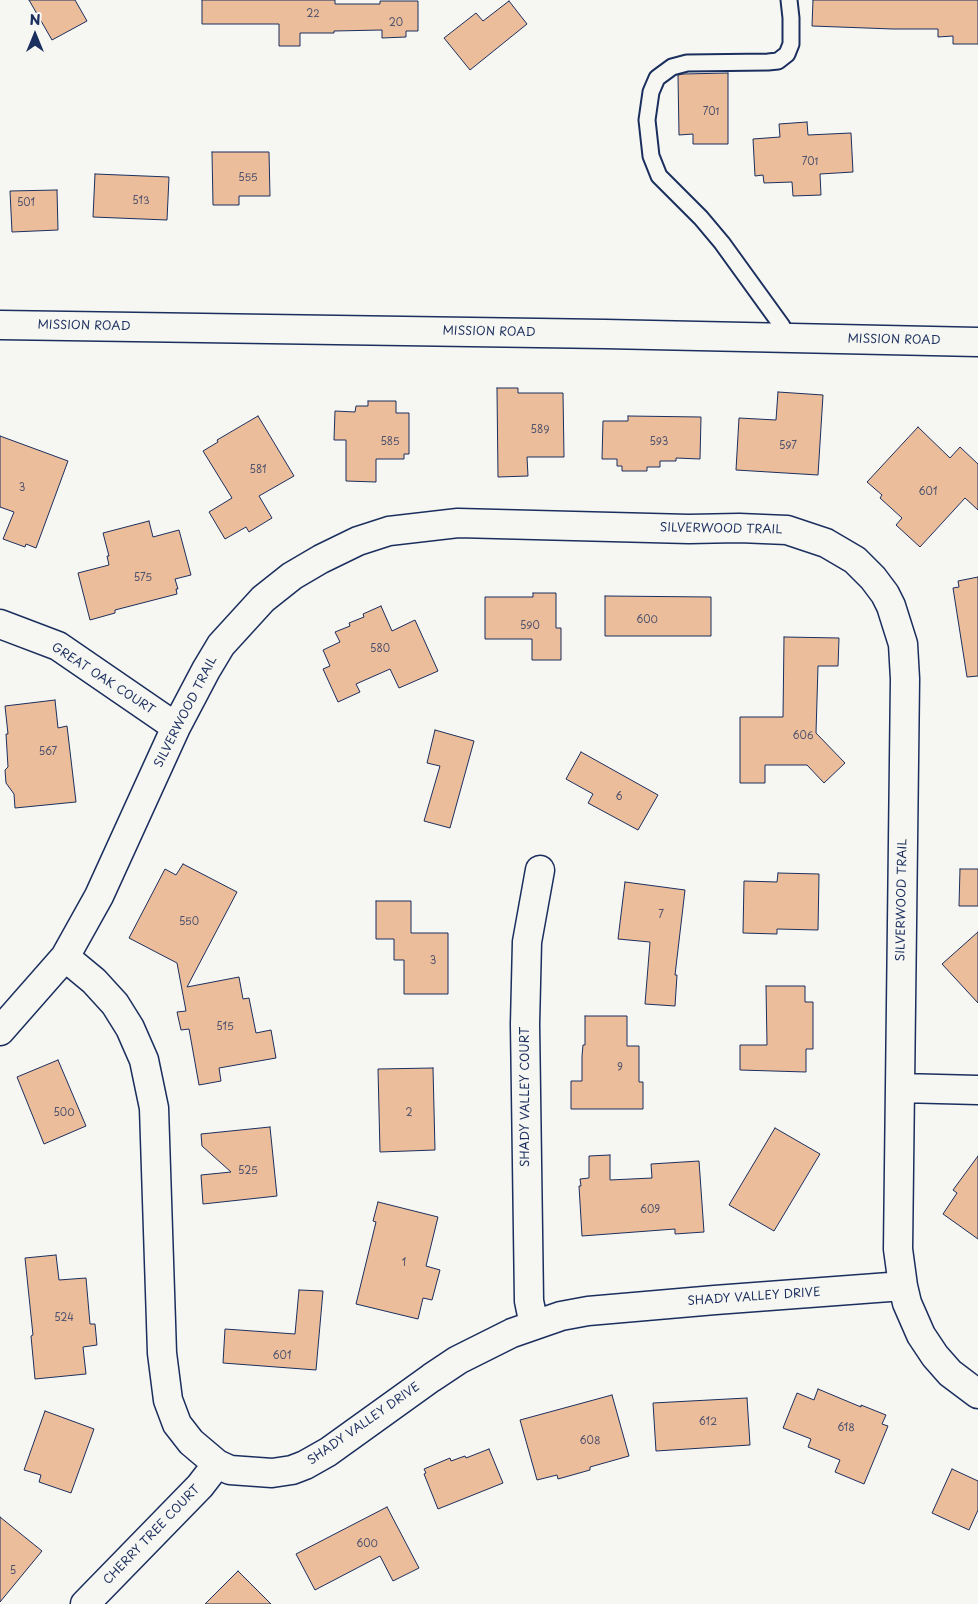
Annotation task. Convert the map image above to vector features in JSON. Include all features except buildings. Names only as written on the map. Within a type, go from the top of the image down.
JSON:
[{"type":"street","name":"MISSION ROAD","points":[[0,324],[978,342]]},
{"type":"street","name":"SILVERWOOD TRAIL","points":[[0,1031],[65,957],[99,896],[176,727],[221,645],[262,599],[292,576],[358,541],[390,531],[458,523],[787,530],[826,542],[855,560],[873,578],[891,606],[903,644],[905,679],[898,1249],[907,1303],[921,1335],[935,1356],[950,1373],[978,1394]]},
{"type":"street","name":"GREAT OAK COURT","points":[[0,624],[58,646],[176,727]]},
{"type":"street","name":"SHADY VALLEY COURT","points":[[534,1325],[529,1301],[526,1014],[527,942],[540,870]]},
{"type":"street","name":"SHADY VALLEY DRIVE","points":[[65,957],[94,980],[115,1004],[130,1028],[144,1060],[154,1108],[162,1353],[168,1400],[177,1424],[191,1442],[217,1464],[230,1470],[272,1473],[292,1470],[305,1465],[328,1452],[458,1360],[512,1333],[561,1316],[588,1311],[903,1286]]},
{"type":"street","points":[[900,1088],[978,1090]]},
{"type":"street","name":"CHERRY TREE COURT","points":[[85,1604],[200,1486],[217,1464]]},
{"type":"lane","points":[[788,338],[782,326],[722,243],[701,218],[659,176],[651,156],[646,120],[651,92],[657,78],[672,67],[687,63],[778,61],[788,54],[791,44],[789,0]]}]
